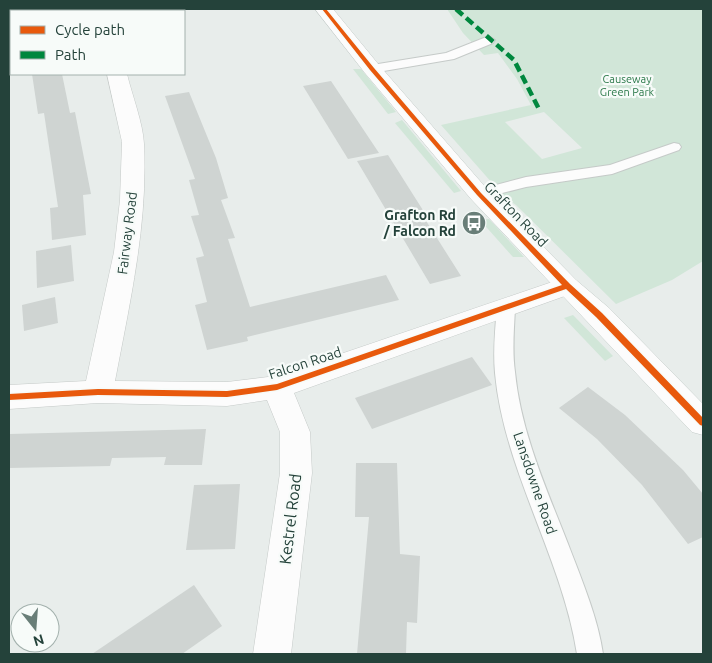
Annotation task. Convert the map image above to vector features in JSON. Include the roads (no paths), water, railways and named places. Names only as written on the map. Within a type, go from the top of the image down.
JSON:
[{"type":"street","name":"Grafton Road","points":[[324,9],[372,69],[479,194],[567,286],[599,314],[703,423]]},
{"type":"street","name":"Fairway Road","points":[[98,392],[127,252],[132,200],[132,142],[117,75]]},
{"type":"street","name":"Falcon Road","points":[[9,397],[98,392],[227,394],[278,387],[567,286]]},
{"type":"street","name":"Kestrel Road","points":[[272,654],[296,473],[295,432],[278,387]]},
{"type":"lane","points":[[372,69],[449,56],[489,40]]},
{"type":"lane","points":[[479,194],[526,182],[612,169],[654,156],[674,147]]},
{"type":"lane","name":"Lansdowne Road","points":[[506,308],[503,326],[505,374],[513,421],[530,474],[564,562],[588,641],[590,654]]},
{"type":"place","name":"Grafton Rd / Falcon Rd","points":[[474,223]]},
{"type":"park label","name":"Causeway Green Park","points":[[627,85]]}]
